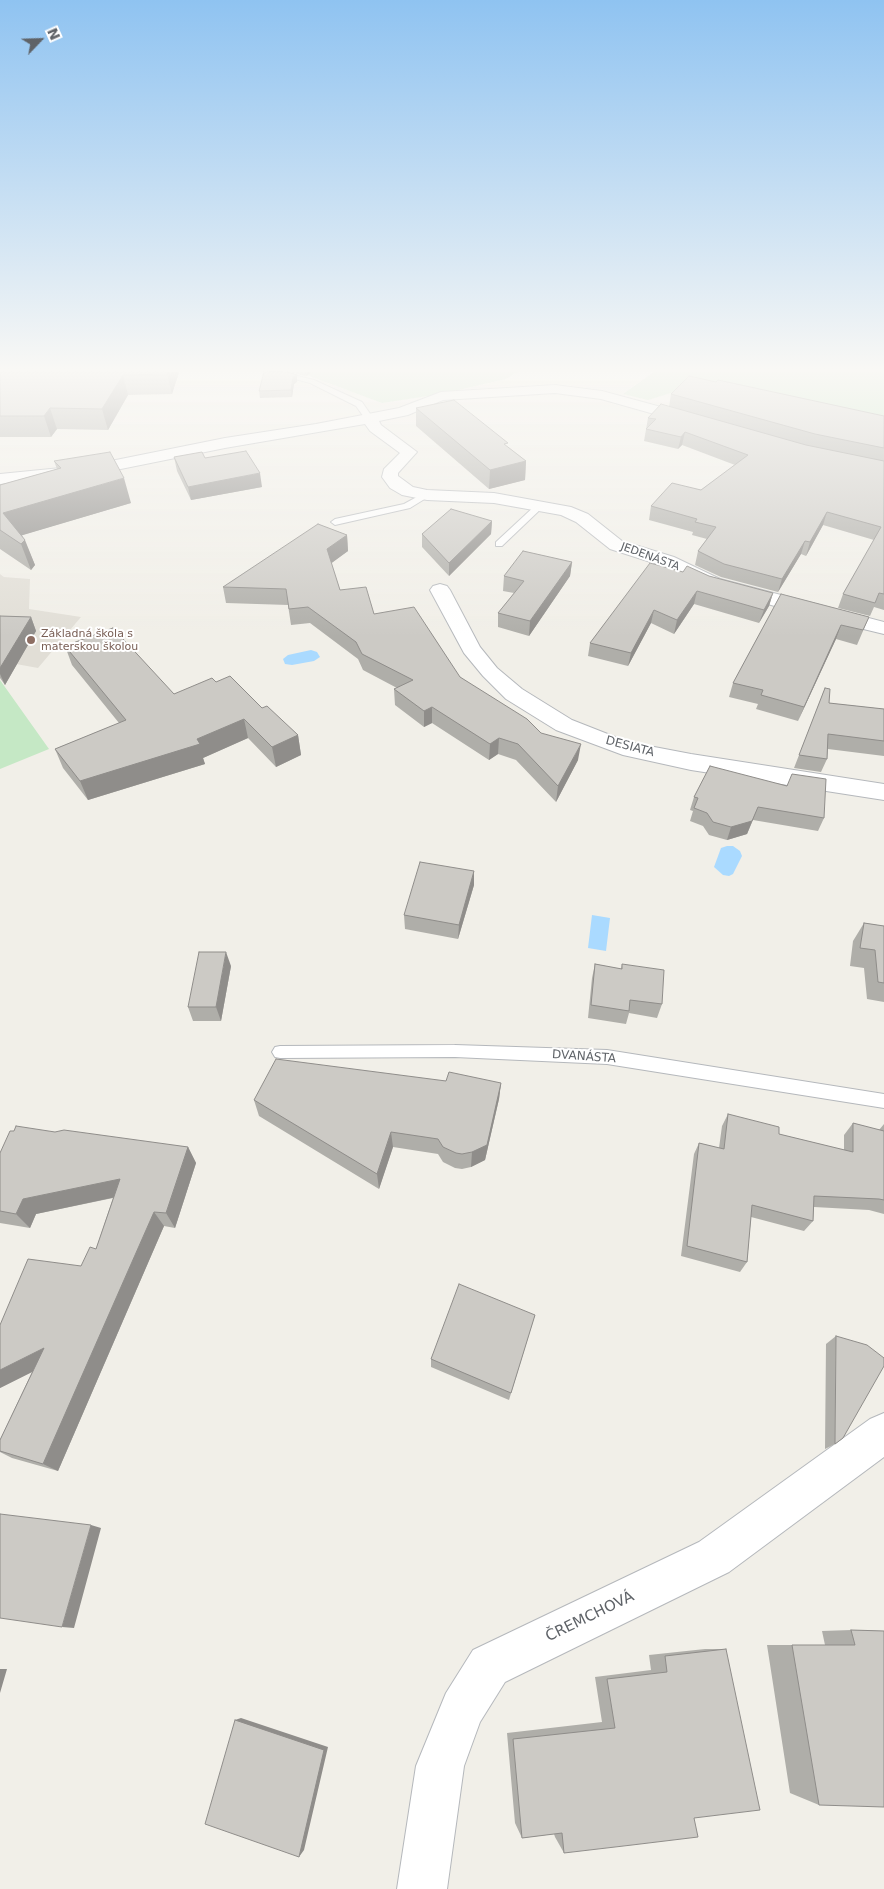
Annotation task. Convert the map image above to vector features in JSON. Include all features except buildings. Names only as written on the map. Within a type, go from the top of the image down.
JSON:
[{"type":"street","points":[[0,479],[91,470],[140,460]]},
{"type":"street","name":"JEDENÁSTA","points":[[401,460],[390,472],[392,479],[403,488],[427,495],[494,498],[565,511],[582,518],[616,545],[667,561],[713,583],[884,628]]},
{"type":"street","name":"DESIATA","points":[[440,590],[471,649],[490,672],[514,694],[564,725],[623,748],[691,762],[884,792]]},
{"type":"street","name":"ČREMCHOVÁ","points":[[422,1889],[440,1766],[462,1709],[489,1666],[714,1557],[884,1433]]},
{"type":"lane","points":[[335,522],[407,506],[427,495]]},
{"type":"lane","points":[[499,544],[541,506]]},
{"type":"lane","name":"DVANÁSTA","points":[[280,1052],[455,1051],[607,1057],[884,1101]]},
{"type":"shaded area","name":"Základná škola s materskou školou","points":[[0,574],[4,577],[30,579],[29,609],[81,617],[38,668],[16,664],[0,670]]},
{"type":"green space","points":[[0,680],[49,749],[0,769]]},
{"type":"water","points":[[311,650],[317,652],[320,657],[314,661],[292,665],[285,664],[283,659],[288,655]]},
{"type":"water","points":[[733,846],[740,851],[742,856],[733,874],[729,876],[723,875],[714,867],[721,848]]},
{"type":"water","points":[[592,915],[610,918],[606,951],[588,948]]},
{"type":"place","name":"Základná škola s materskou školou","points":[[31,640]]}]
